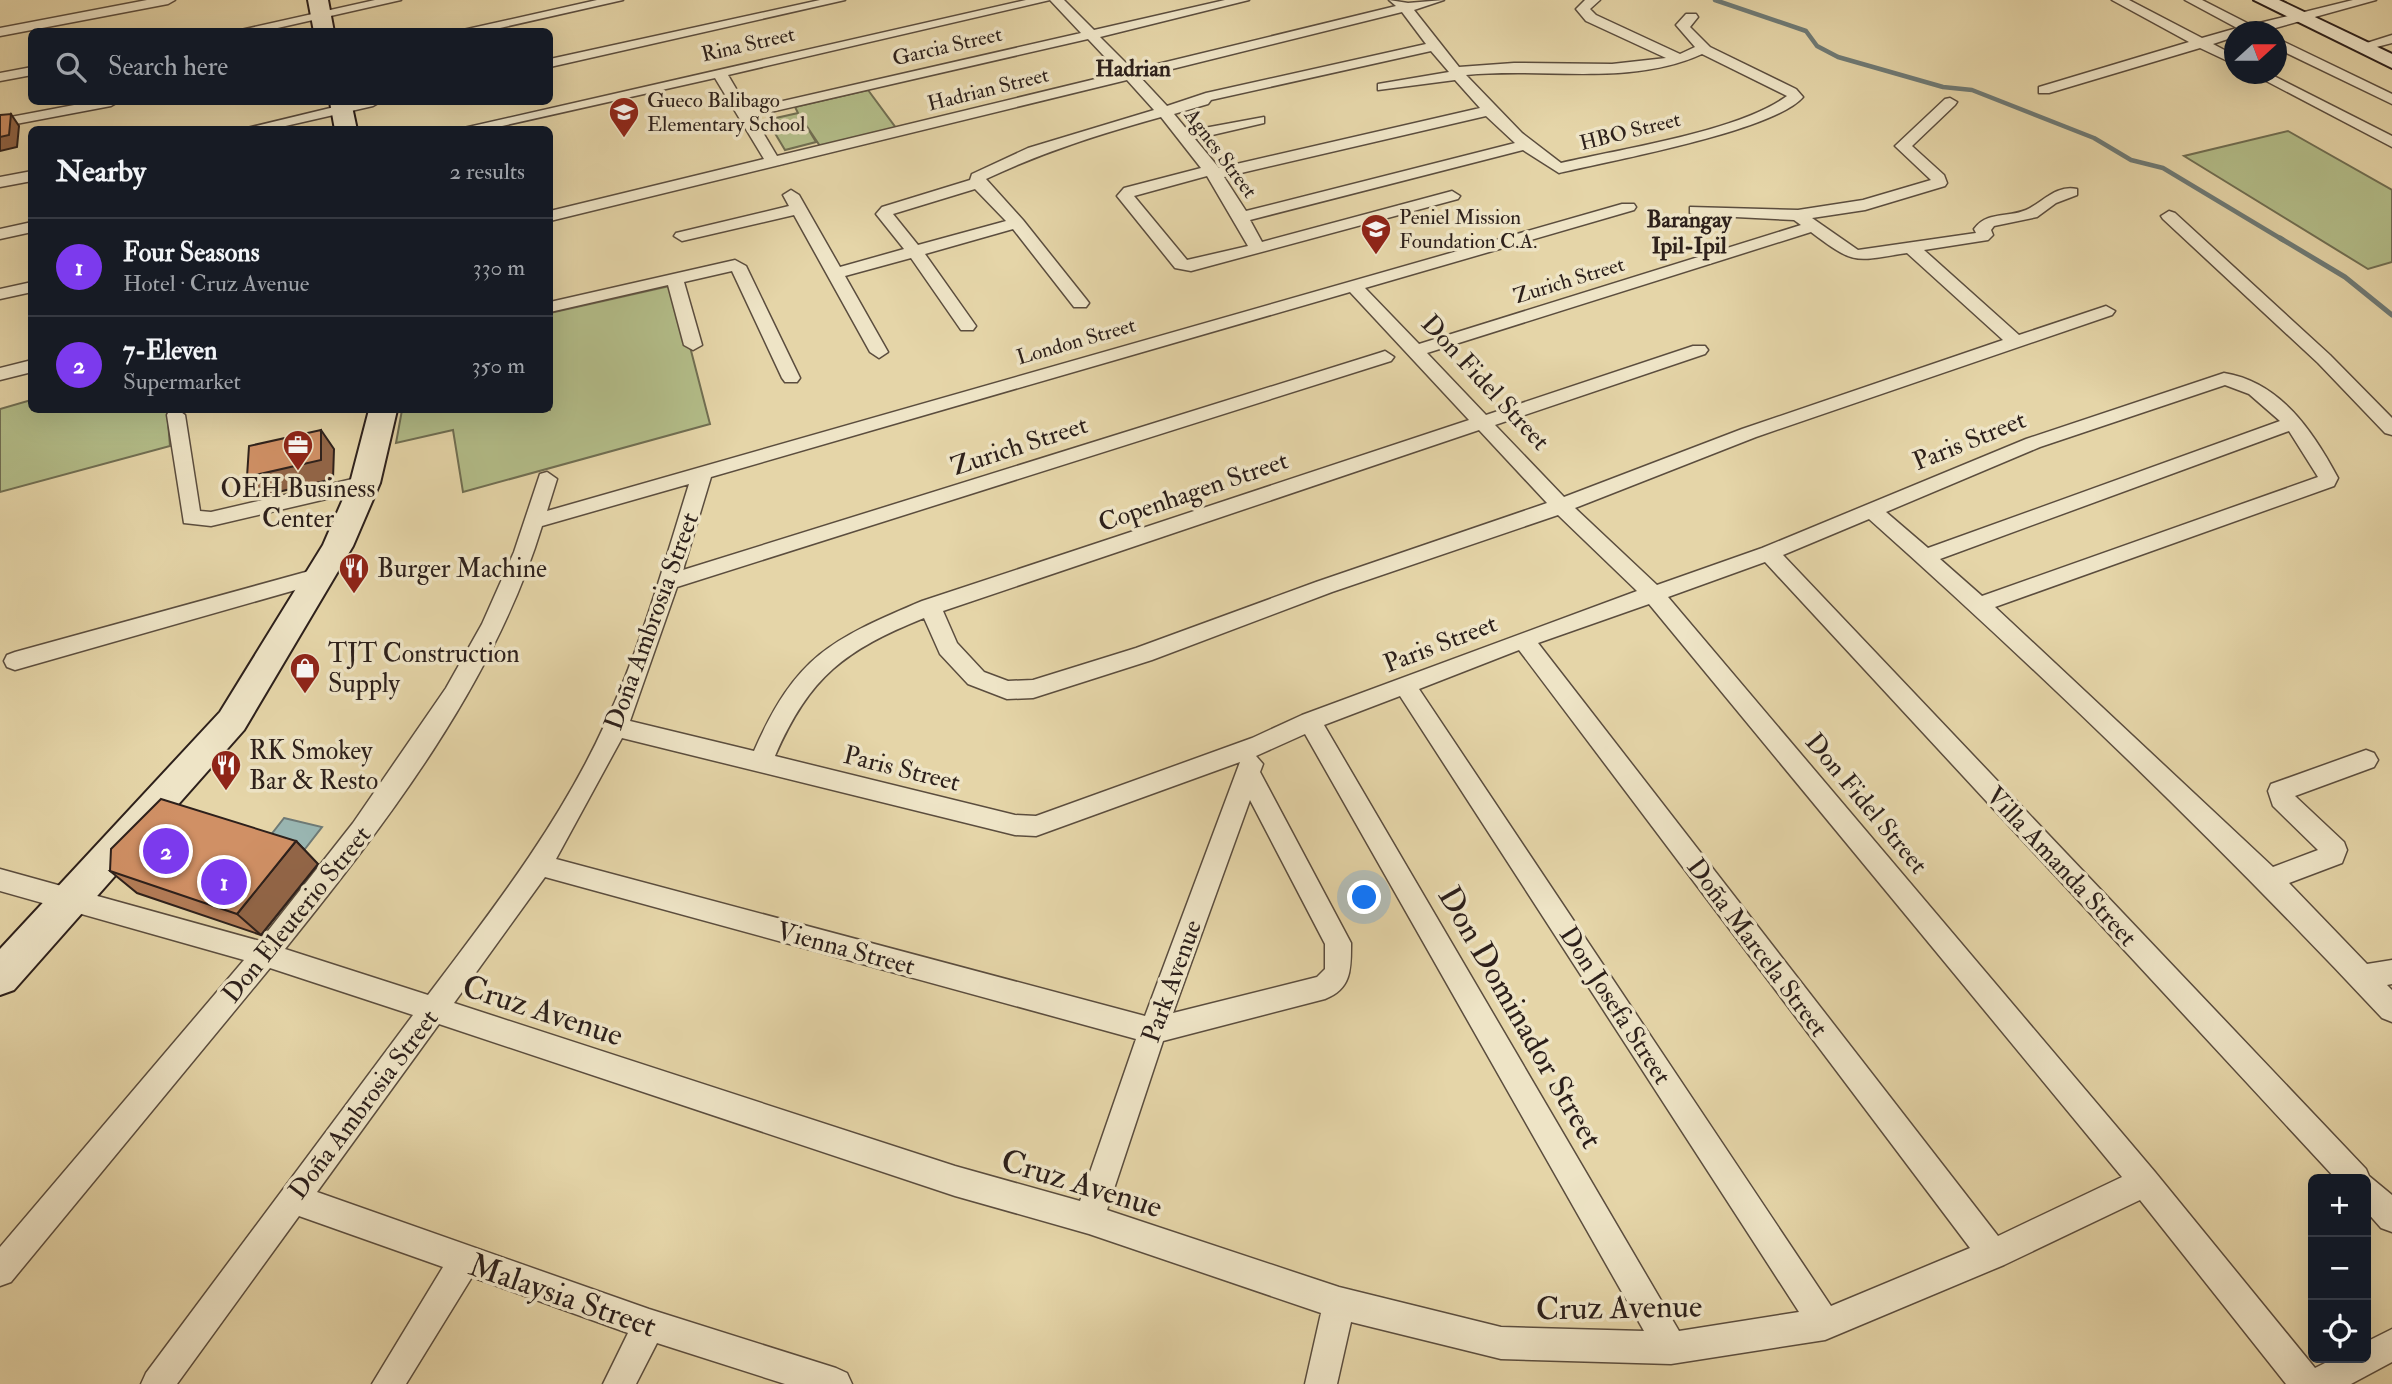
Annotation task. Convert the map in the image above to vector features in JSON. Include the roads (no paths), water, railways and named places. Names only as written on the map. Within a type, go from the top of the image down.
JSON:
[{"type":"main road","points":[[2264,0],[2392,62]]},
{"type":"main road","points":[[0,977],[232,721],[338,546],[365,483],[382,413]]},
{"type":"street","points":[[0,32],[168,0]]},
{"type":"street","points":[[258,28],[394,0]]},
{"type":"street","points":[[480,28],[617,0]]},
{"type":"street","points":[[553,62],[796,4],[838,0]]},
{"type":"street","name":"Rina Street","points":[[480,126],[1044,0]]},
{"type":"street","name":"Agnes Street","points":[[1057,0],[1132,75],[1186,136],[1214,172],[1243,217],[1256,246]]},
{"type":"street","name":"Garcia Street","points":[[744,114],[1242,0]]},
{"type":"street","name":"Hadrian Street","points":[[553,215],[1132,75],[1401,4],[1437,0]]},
{"type":"street","points":[[1593,0],[1583,9],[1591,18],[1678,58]]},
{"type":"street","points":[[2119,0],[2224,54]]},
{"type":"street","points":[[2192,0],[2227,21]]},
{"type":"street","points":[[2285,21],[2369,0]]},
{"type":"street","name":"HBO Street","points":[[1401,4],[1457,73],[1525,145],[1552,164],[1565,169],[1712,132],[1776,111]]},
{"type":"street","points":[[1691,17],[1683,24],[1684,28],[1704,46],[1703,49]]},
{"type":"street","points":[[2044,90],[2224,37]]},
{"type":"street","points":[[2361,47],[2392,39]]},
{"type":"street","points":[[1080,303],[1017,223],[978,183],[978,177],[1033,151],[1203,101],[1206,97],[1275,79],[1434,46]]},
{"type":"street","points":[[2287,47],[2392,100]]},
{"type":"street","points":[[1383,87],[1457,73],[1517,67],[1598,68],[1678,58],[1703,49],[1795,94],[1794,99],[1776,111]]},
{"type":"street","points":[[0,77],[28,72]]},
{"type":"street","points":[[719,72],[774,163]]},
{"type":"street","points":[[2279,84],[2392,142]]},
{"type":"street","points":[[1696,211],[1798,215],[1865,205],[1939,183],[1938,178],[1903,146],[1950,102]]},
{"type":"street","points":[[0,123],[95,105]]},
{"type":"street","points":[[269,126],[343,113],[365,105]]},
{"type":"street","points":[[1452,196],[1256,246],[1191,266],[1181,264],[1125,195],[1130,191],[1492,110]]},
{"type":"street","points":[[1186,136],[1259,120]]},
{"type":"street","points":[[1243,217],[1525,145]]},
{"type":"street","points":[[0,183],[28,177]]},
{"type":"street","points":[[967,326],[885,212],[978,183]]},
{"type":"street","points":[[1798,215],[1853,255],[1913,249],[1985,236],[1982,229],[1989,222],[2031,215],[2050,200],[2071,192]]},
{"type":"street","points":[[682,236],[795,202],[879,352]]},
{"type":"street","name":"London Street","points":[[537,521],[1628,207]]},
{"type":"street","points":[[2169,216],[2286,323],[2392,429]]},
{"type":"street","points":[[834,274],[1017,223]]},
{"type":"street","name":"Zurich Street","points":[[1416,351],[1815,226]]},
{"type":"street","points":[[0,234],[28,228]]},
{"type":"street","points":[[1913,249],[2015,341]]},
{"type":"street","points":[[553,306],[738,266],[791,378]]},
{"type":"street","points":[[675,278],[693,345]]},
{"type":"street","name":"Don Fidel Street","points":[[1353,285],[1561,506],[1652,593],[2145,1182],[2307,1384]]},
{"type":"street","points":[[0,294],[28,288]]},
{"type":"street","points":[[930,607],[948,648],[976,678],[1007,690],[1033,689],[1144,654],[1561,506],[1749,433],[2106,311]]},
{"type":"street","name":"Copenhagen Street","points":[[761,761],[777,723],[819,666],[839,649],[930,607],[1699,350]]},
{"type":"street","name":"Zurich Street","points":[[670,582],[1385,357]]},
{"type":"street","points":[[0,374],[28,367]]},
{"type":"street","name":"Paris Street","points":[[616,727],[1015,825],[1036,826],[1260,745],[1310,721],[1406,687],[1524,640],[1769,553],[2034,443],[2224,379],[2241,381],[2268,398],[2293,423],[2327,474],[2327,481],[1979,605]]},
{"type":"street","points":[[176,415],[191,518],[211,519],[365,483]]},
{"type":"street","points":[[1925,557],[2293,423]]},
{"type":"street","name":"Doña Ambrosia Street","points":[[157,1384],[540,865],[616,727],[670,582],[703,472]]},
{"type":"street","name":"Don Eleuterio Street","points":[[0,1272],[265,954],[376,813],[455,689],[507,592],[537,521],[547,479]]},
{"type":"street","points":[[1872,511],[1979,605],[2269,880],[2392,1009]]},
{"type":"street","name":"Villa Amanda Street","points":[[1769,553],[2351,1174]]},
{"type":"street","points":[[15,661],[320,576]]},
{"type":"street","name":"Doña Marcela Street","points":[[1524,640],[1993,1254]]},
{"type":"street","name":"Don Josefa Street","points":[[1406,687],[1825,1324]]},
{"type":"street","name":"Don Dominador Street","points":[[1310,721],[1671,1348]]},
{"type":"street","name":"Park Avenue","points":[[1089,1219],[1153,1031],[1260,745]]},
{"type":"street","points":[[2269,880],[2333,855],[2335,850],[2282,799],[2280,791],[2366,760]]},
{"type":"street","points":[[1153,1031],[1325,987],[1338,974],[1338,943],[1248,773]]},
{"type":"street","name":"Vienna Street","points":[[540,865],[1153,1031]]},
{"type":"street","name":"Cruz Avenue","points":[[0,880],[73,898],[265,954],[955,1181],[1089,1219],[1339,1303],[1501,1343],[1671,1348],[1825,1324],[1993,1254],[2145,1182]]},
{"type":"street","points":[[2360,978],[2392,972]]},
{"type":"street","points":[[2371,1194],[2392,1217]]},
{"type":"street","name":"Malaysia Street","points":[[292,1198],[464,1262],[649,1325],[836,1384]]},
{"type":"street","points":[[388,1384],[464,1262]]},
{"type":"street","points":[[1321,1384],[1339,1303]]},
{"type":"street","points":[[619,1384],[649,1325]]},
{"type":"street","points":[[2318,1384],[2392,1345]]},
{"type":"water","points":[[284,818],[322,827],[305,849],[267,840]]},
{"type":"waterway","points":[[1715,0],[1806,31],[1817,46],[1838,57],[1943,87],[1972,90],[2094,138],[2131,160],[2163,168],[2283,240]]},
{"type":"waterway","points":[[2280,238],[2345,277],[2392,315]]},
{"type":"place","name":"Gueco Balibago Elementary School","points":[[624,139]]},
{"type":"place","name":"Peniel Mission Foundation C.A.","points":[[1376,256]]},
{"type":"place","name":"OEH Business Center","points":[[298,472]]},
{"type":"place","name":"Burger Machine","points":[[354,595]]},
{"type":"place","name":"TJT Construction Supply","points":[[305,695]]},
{"type":"place","name":"RK Smokey Bar & Resto","points":[[226,792]]},
{"type":"place","name":"7-Eleven","points":[[166,851]]},
{"type":"place","name":"Four Seasons","points":[[224,882]]},
{"type":"district","name":"Hadrian","points":[[1133,68]]},
{"type":"district","name":"Barangay Ipil-Ipil","points":[[1689,232]]}]
